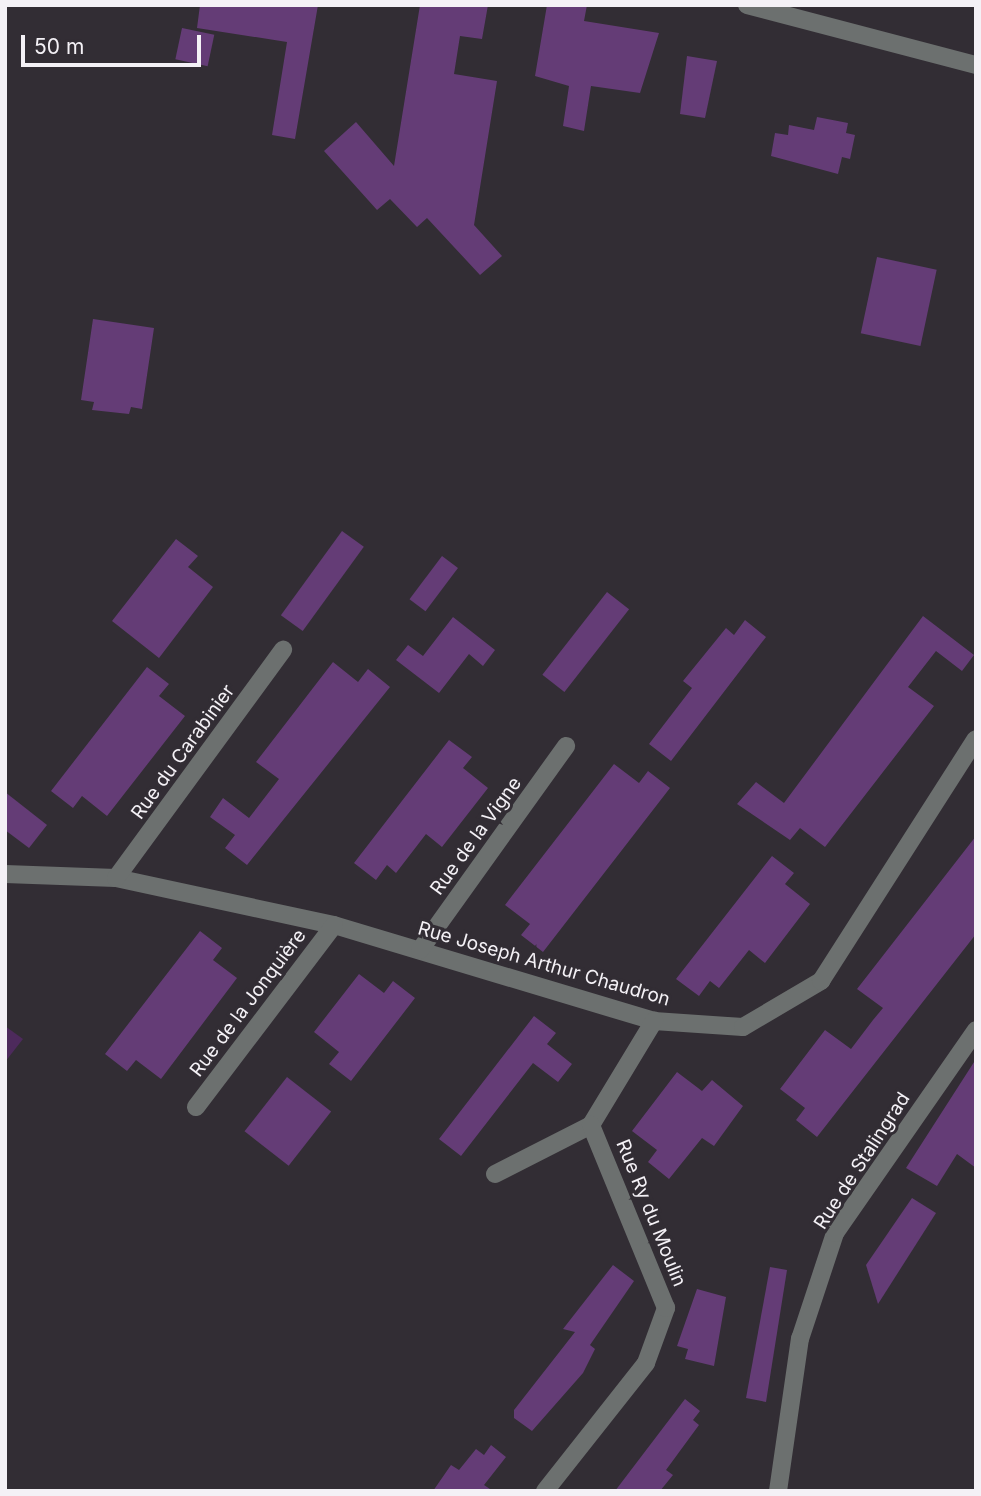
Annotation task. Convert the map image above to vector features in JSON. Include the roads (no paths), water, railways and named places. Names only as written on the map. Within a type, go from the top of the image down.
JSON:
[{"type":"street","points":[[747,5],[976,65]]},
{"type":"street","name":"Rue du Carabinier","points":[[116,878],[283,650]]},
{"type":"street","name":"Rue Joseph Arthur Chaudron","points":[[6,875],[116,878],[334,925],[654,1021],[743,1027],[821,981],[976,739]]},
{"type":"street","name":"Rue de la Vigne","points":[[420,950],[566,746]]},
{"type":"street","name":"Rue de la Jonquière","points":[[196,1107],[334,925]]},
{"type":"street","points":[[495,1174],[591,1125],[654,1021]]},
{"type":"street","name":"Rue de Stalingrad","points":[[778,1491],[800,1339],[835,1233],[976,1030]]},
{"type":"street","name":"Rue Ry du Moulin","points":[[545,1491],[646,1363],[666,1307],[591,1125]]}]
